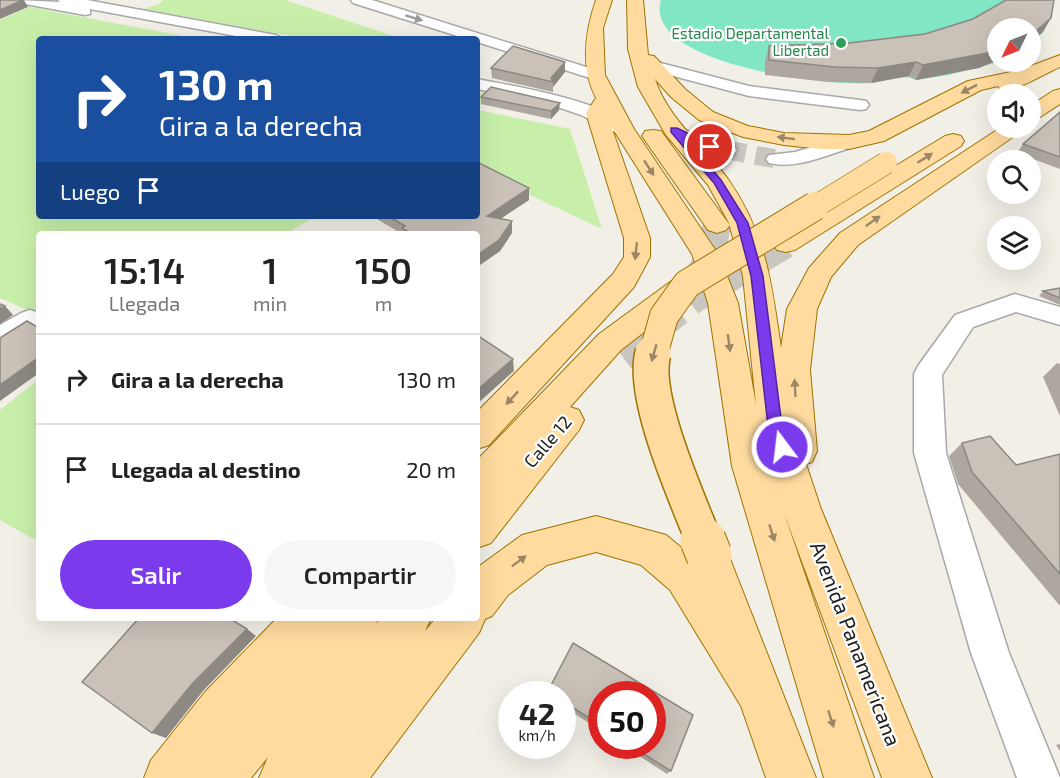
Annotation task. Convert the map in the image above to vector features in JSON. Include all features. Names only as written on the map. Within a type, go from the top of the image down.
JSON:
[{"type":"main road","points":[[604,0],[595,28],[615,99],[705,254],[723,303],[750,466],[849,778]]},
{"type":"main road","points":[[480,432],[624,280],[637,257],[637,238],[610,58],[610,20],[617,0]]},
{"type":"main road","points":[[634,0],[645,57],[648,87],[674,130],[718,182],[742,223],[757,276],[775,426],[802,509]]},
{"type":"main road","points":[[645,57],[678,93],[706,116],[743,131],[784,139],[849,142],[876,136],[975,85],[987,85]]},
{"type":"main road","points":[[1027,84],[1060,60]]},
{"type":"main road","points":[[1033,84],[1060,80]]},
{"type":"main road","points":[[1041,108],[1060,95]]},
{"type":"main road","points":[[615,99],[717,225]]},
{"type":"main road","points":[[786,244],[987,109]]},
{"type":"main road","points":[[480,482],[610,342],[687,284],[886,163],[967,122],[987,116]]},
{"type":"main road","points":[[802,509],[794,370],[802,309],[819,274],[849,239],[938,176],[997,138]]},
{"type":"main road","points":[[687,284],[664,316],[651,364],[661,430],[791,778]]},
{"type":"main road","name":"Calle 12","points":[[480,526],[524,470],[622,356]]},
{"type":"main road","name":"Avenida Panamericana","points":[[802,509],[907,778]]},
{"type":"main road","points":[[480,597],[493,582],[536,549],[596,534],[652,549],[685,576],[759,692]]},
{"type":"main road","points":[[169,778],[222,709],[304,621]]},
{"type":"main road","points":[[219,778],[354,621]]},
{"type":"main road","points":[[284,778],[406,621]]},
{"type":"main road","points":[[338,778],[462,621]]},
{"type":"street","points":[[25,0],[219,36]]},
{"type":"street","points":[[65,0],[94,2],[261,36]]},
{"type":"street","points":[[358,0],[451,36]]},
{"type":"street","points":[[480,47],[615,99]]},
{"type":"street","points":[[645,57],[749,91],[861,105]]},
{"type":"street","points":[[480,77],[615,99]]},
{"type":"street","points":[[480,85],[545,97],[615,99]]},
{"type":"street","points":[[674,130],[694,141],[736,147],[706,116]]},
{"type":"street","points":[[776,159],[796,158],[849,142]]},
{"type":"street","points":[[1039,778],[990,653],[930,453],[928,374],[964,321],[1016,303],[1060,316]]},
{"type":"street","points":[[0,338],[30,319]]},
{"type":"green space","points":[[163,0],[285,0],[393,36],[292,36],[143,9],[159,4]]},
{"type":"green space","name":"Estadio Departamental Libertad","points":[[661,0],[1038,0],[1037,18],[987,18],[987,65],[949,75],[916,80],[900,77],[871,83],[811,80],[725,62],[697,51],[675,37],[662,20]]},
{"type":"green space","points":[[29,7],[183,36],[36,36],[36,219],[312,219],[290,231],[36,231],[36,314],[0,298],[0,20]]},
{"type":"green space","points":[[480,93],[488,94],[480,107]]},
{"type":"green space","points":[[480,110],[570,129],[602,229],[480,171]]},
{"type":"green space","points":[[36,381],[36,540],[0,520],[0,410]]},
{"type":"building","points":[[0,0],[23,0],[0,10]]},
{"type":"building","points":[[1006,0],[1054,0],[1051,18],[1041,27],[1041,18],[987,18],[987,53],[923,65],[916,62],[878,68],[835,67],[769,60],[769,46],[849,43],[925,34],[973,19]]},
{"type":"building","points":[[513,46],[565,62],[551,78],[553,82],[491,68]]},
{"type":"building","points":[[491,87],[560,103],[551,111],[481,97]]},
{"type":"building","points":[[1060,112],[1060,157],[1023,144],[1030,138],[1041,138],[1041,128]]},
{"type":"building","points":[[480,164],[529,188],[487,216],[512,221],[499,240],[480,253],[480,231],[407,231],[402,228],[405,226],[393,219],[480,219]]},
{"type":"building","points":[[1060,288],[1060,298],[1043,291]]},
{"type":"building","points":[[27,321],[36,326],[36,359],[0,385],[0,338]]},
{"type":"building","points":[[480,337],[513,359],[480,387]]},
{"type":"building","points":[[990,436],[1016,465],[1060,454],[1060,574],[972,472],[962,443]]},
{"type":"building","points":[[136,621],[234,621],[247,629],[192,684],[152,733],[82,682]]},
{"type":"building","points":[[573,643],[636,681],[588,681],[588,717],[576,710],[576,681],[553,681]]},
{"type":"building","points":[[666,699],[693,715],[671,771],[652,759],[666,759]]},
{"type":"tunnel","points":[[727,150],[776,159]]},
{"type":"tunnel","points":[[691,287],[710,258],[717,225]]},
{"type":"tunnel","points":[[624,355],[693,300],[786,244]]},
{"type":"tunnel","points":[[622,356],[626,353]]},
{"type":"place","name":"Estadio Departamental Libertad","points":[[841,43]]},
{"type":"route","points":[[710,147],[674,130],[718,182],[742,223],[757,276],[775,426],[782,447]]}]
